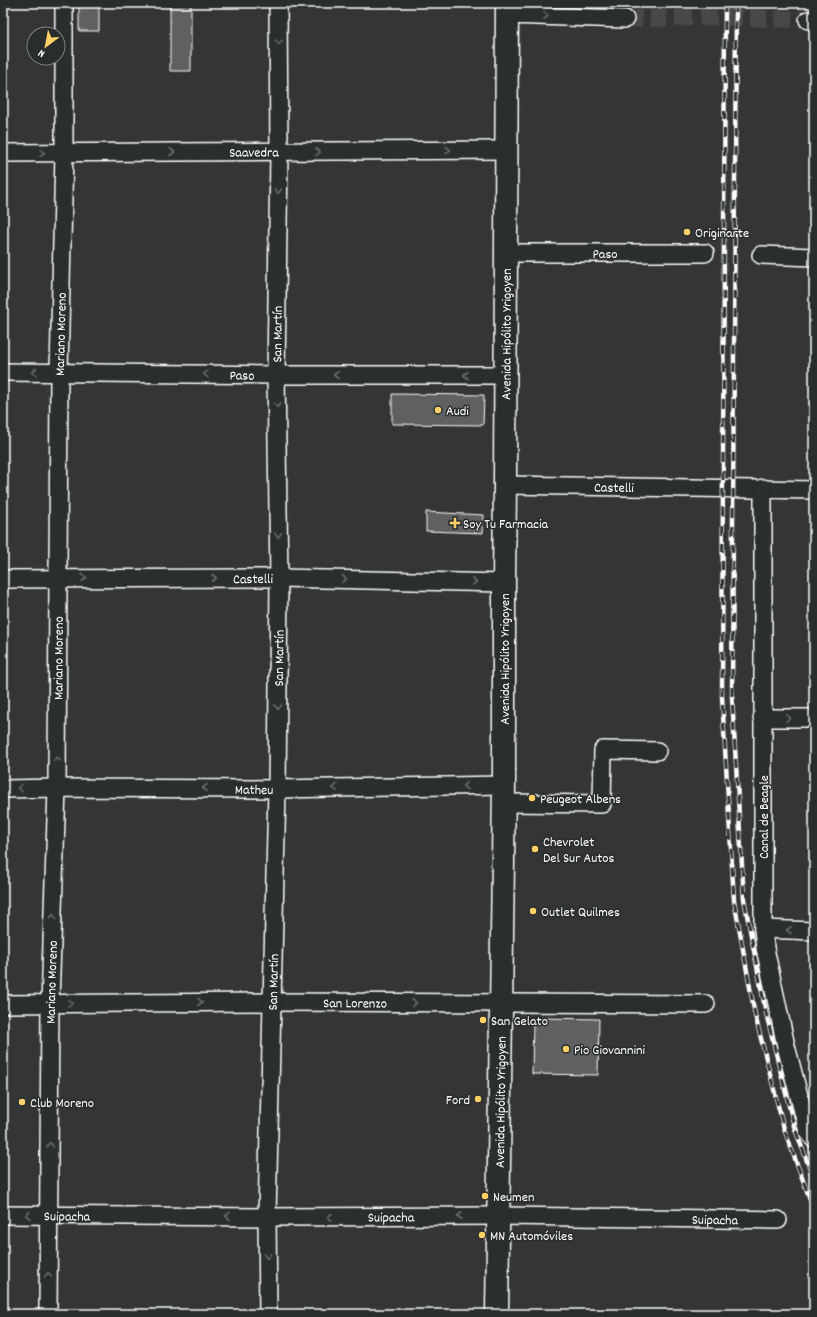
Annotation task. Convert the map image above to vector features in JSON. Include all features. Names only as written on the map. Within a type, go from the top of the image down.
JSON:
[{"type":"main road","name":"Avenida Hipólito Yrigoyen","points":[[498,1314],[504,794],[507,9]]},
{"type":"street","name":"Mariano Moreno","points":[[48,1314],[50,1215],[50,1004],[57,788],[57,578],[59,372],[64,152],[64,3]]},
{"type":"street","name":"San Martín","points":[[268,1314],[267,1217],[277,789],[279,578],[276,375],[279,152],[278,3]]},
{"type":"street","points":[[507,9],[625,19]]},
{"type":"street","name":"Saavedra","points":[[3,154],[64,152],[506,150]]},
{"type":"street","name":"Paso","points":[[506,253],[705,253]]},
{"type":"street","points":[[761,256],[814,257]]},
{"type":"street","name":"Paso","points":[[3,372],[276,375],[505,375]]},
{"type":"street","name":"Castelli","points":[[505,485],[814,490]]},
{"type":"street","name":"Canal de Beagle","points":[[763,488],[763,929],[765,948],[786,1046],[808,1131],[814,1139]]},
{"type":"street","name":"Castelli","points":[[3,579],[279,578],[504,583]]},
{"type":"street","points":[[762,718],[814,718]]},
{"type":"street","name":"Matheu","points":[[3,789],[277,789],[504,794],[602,804],[603,750],[657,751]]},
{"type":"street","points":[[763,929],[814,931]]},
{"type":"street","name":"San Lorenzo","points":[[3,1004],[272,1002],[706,1004]]},
{"type":"street","name":"Suipacha","points":[[3,1215],[267,1217],[499,1216],[778,1220]]},
{"type":"building","points":[[79,3],[99,3],[99,31],[79,31]]},
{"type":"building","points":[[170,3],[191,3],[191,71],[170,71]]},
{"type":"building","name":"Audi","points":[[392,394],[484,395],[483,425],[392,424]]},
{"type":"building","name":"Soy Tu Farmacia","points":[[426,512],[484,515],[483,533],[426,531]]},
{"type":"building","name":"Pio Giovannini","points":[[540,1018],[599,1019],[598,1075],[532,1074],[533,1025]]},
{"type":"tunnel","points":[[625,19],[731,17],[808,20]]},
{"type":"railway","points":[[725,3],[722,697],[734,900],[755,1015],[784,1129],[814,1210]]},
{"type":"railway","points":[[736,3],[732,697],[744,899],[766,1013],[794,1126],[814,1180]]},
{"type":"place","name":"Originarte","points":[[687,232]]},
{"type":"place","name":"Audi","points":[[438,410]]},
{"type":"place","name":"Soy Tu Farmacia","points":[[455,523]]},
{"type":"place","name":"Peugeot Albens","points":[[532,798]]},
{"type":"place","name":"Chevrolet Del Sur Autos","points":[[535,849]]},
{"type":"place","name":"Outlet Quilmes","points":[[533,911]]},
{"type":"place","name":"San Gelato","points":[[483,1020]]},
{"type":"place","name":"Pio Giovannini","points":[[566,1049]]},
{"type":"place","name":"Ford","points":[[478,1099]]},
{"type":"place","name":"Club Moreno","points":[[22,1102]]},
{"type":"place","name":"Neumen","points":[[485,1196]]},
{"type":"place","name":"MN Automóviles","points":[[482,1235]]}]
